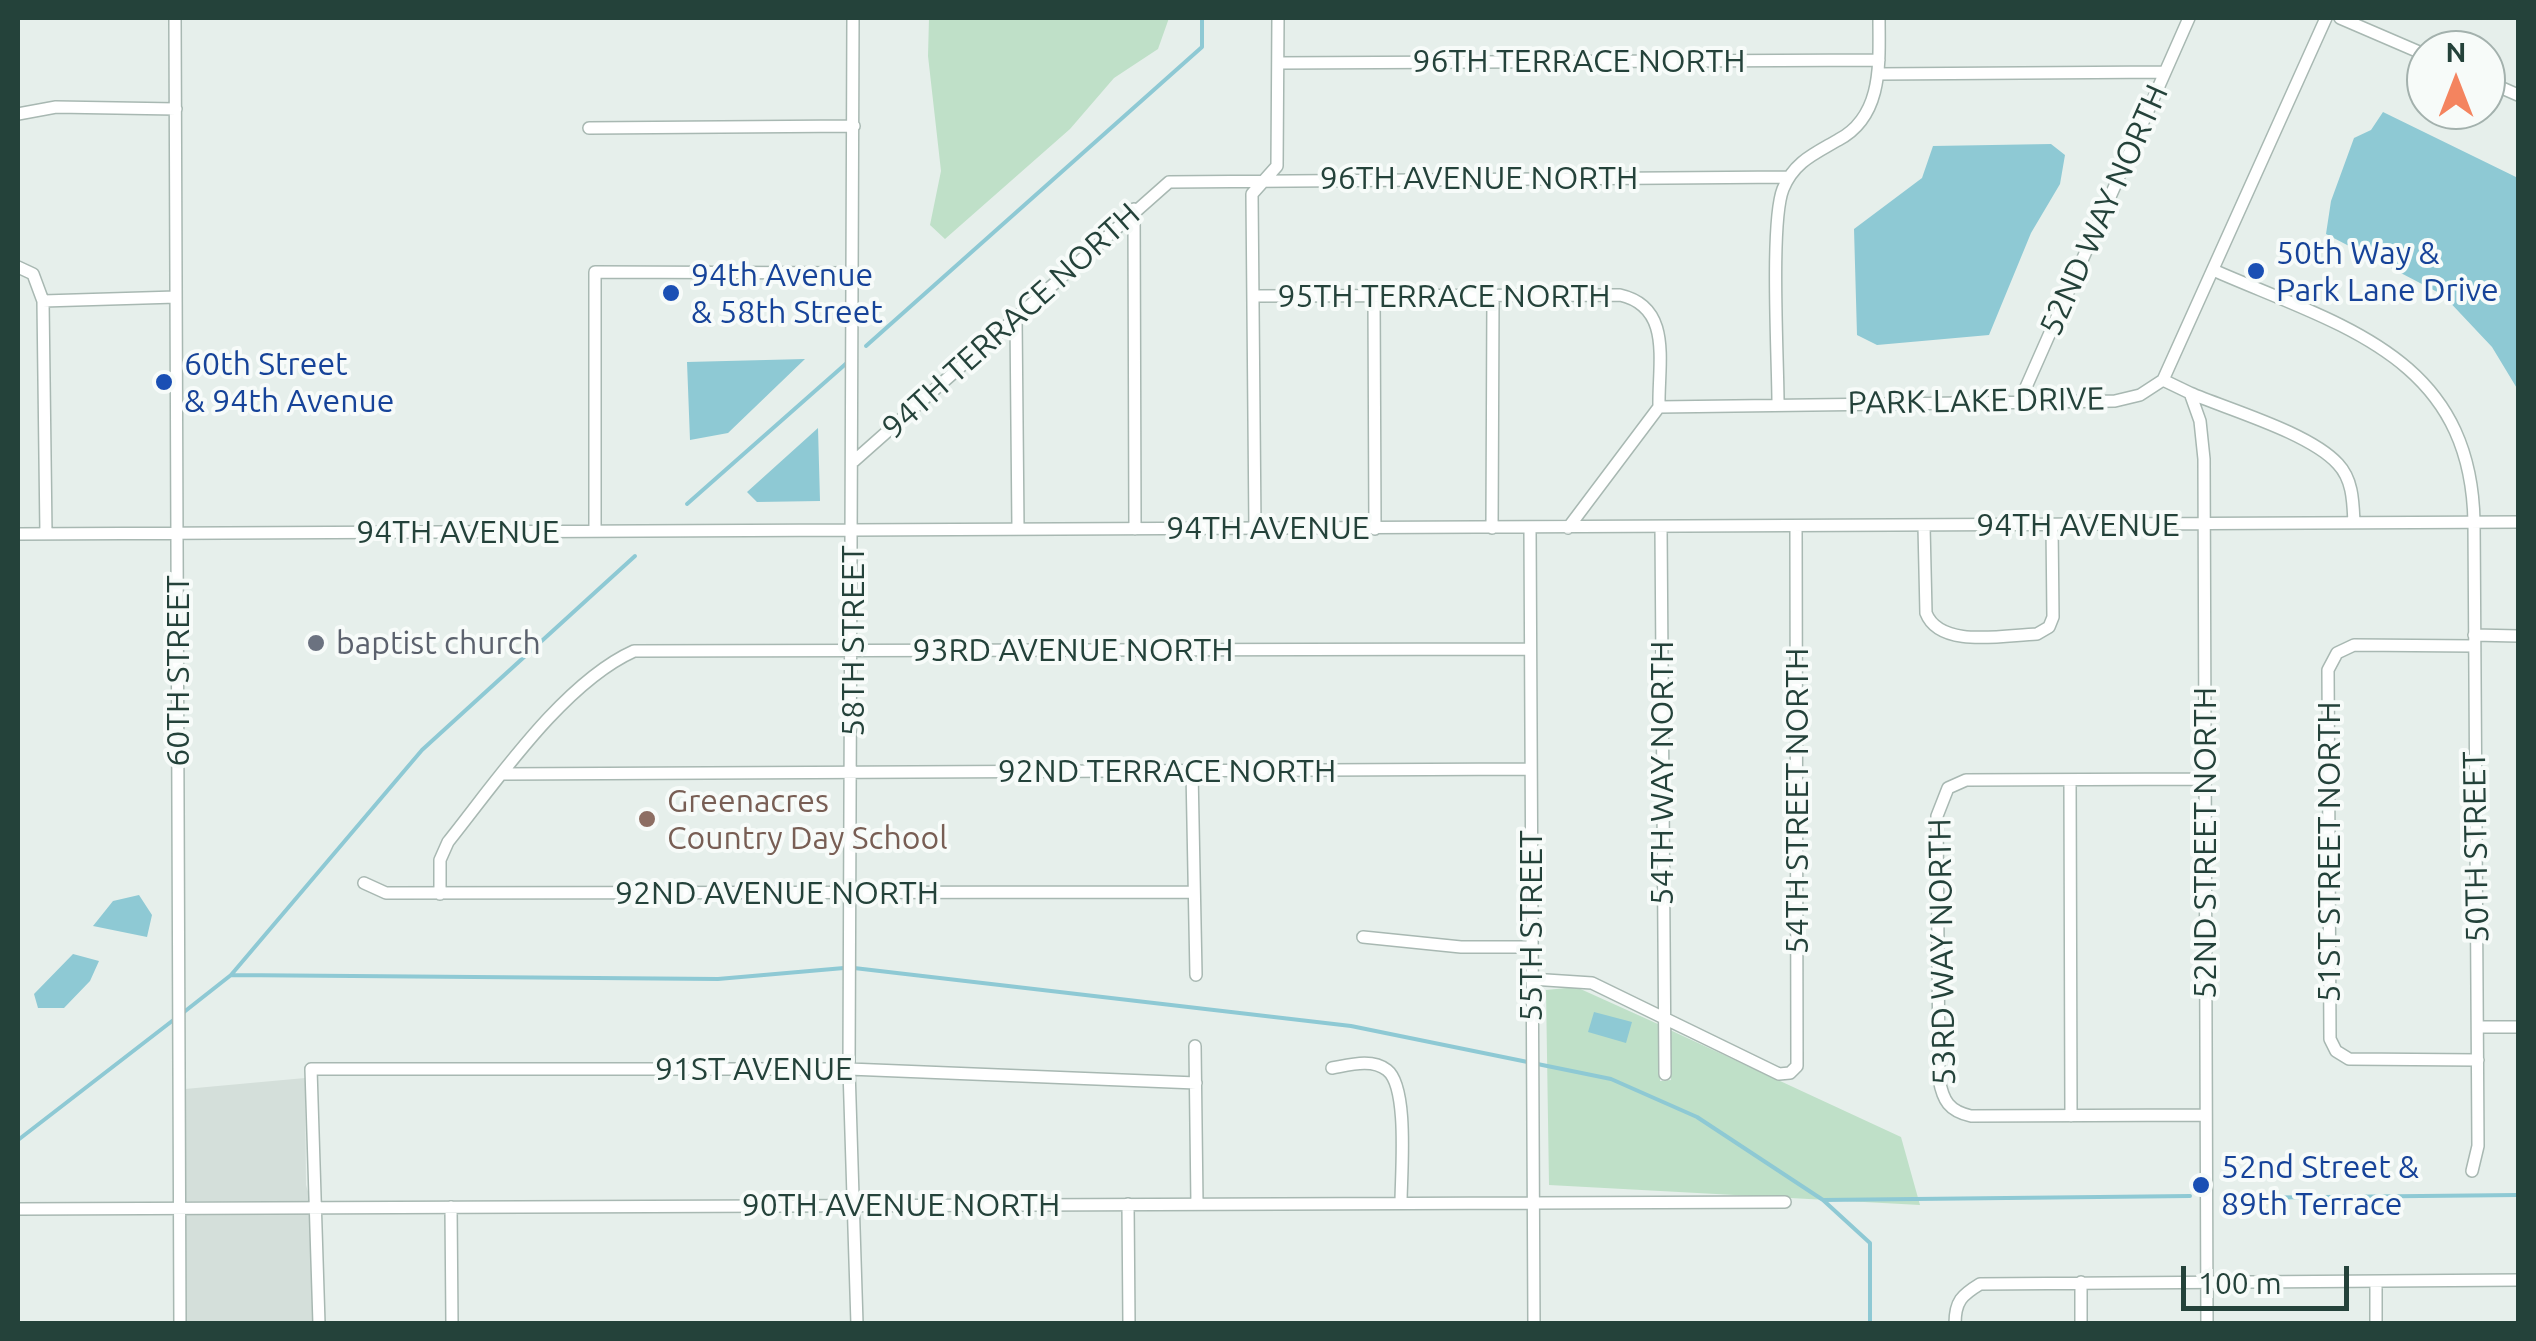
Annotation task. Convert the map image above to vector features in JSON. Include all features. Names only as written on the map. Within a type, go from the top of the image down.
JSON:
[{"type":"street","name":"60TH STREET","points":[[175,18],[180,1324]]},
{"type":"street","name":"58TH STREET","points":[[853,18],[849,1069],[857,1324]]},
{"type":"street","points":[[1255,528],[1252,194],[1277,166],[1280,146],[1278,18]]},
{"type":"street","points":[[1778,403],[1779,212],[1789,176],[1802,160],[1841,139],[1870,108],[1879,74],[1879,18]]},
{"type":"street","name":"52ND WAY NORTH","points":[[2019,403],[2189,18]]},
{"type":"street","points":[[2326,18],[2163,380],[2314,446],[2338,464],[2352,487],[2354,523]]},
{"type":"street","points":[[2340,18],[2406,46]]},
{"type":"street","name":"96TH TERRACE NORTH","points":[[1278,63],[1879,60]]},
{"type":"street","points":[[1879,74],[2165,72]]},
{"type":"street","points":[[18,114],[56,108],[176,109]]},
{"type":"street","points":[[589,128],[854,126]]},
{"type":"street","name":"96TH AVENUE NORTH","points":[[1169,182],[1789,176]]},
{"type":"street","name":"94TH TERRACE NORTH","points":[[854,461],[1169,182]]},
{"type":"street","points":[[1134,209],[1135,528]]},
{"type":"street","points":[[18,267],[33,274],[43,300],[46,534]]},
{"type":"street","name":"50TH STREET","points":[[2213,270],[2363,336],[2404,360],[2452,418],[2474,483],[2478,1146],[2472,1171]]},
{"type":"street","points":[[595,531],[595,272],[853,272]]},
{"type":"street","name":"95TH TERRACE NORTH","points":[[1253,296],[1620,295],[1640,300],[1653,310],[1657,326],[1659,407]]},
{"type":"street","points":[[1374,296],[1375,528]]},
{"type":"street","points":[[1492,528],[1493,296]]},
{"type":"street","points":[[43,300],[176,297]]},
{"type":"street","points":[[1016,318],[1018,529]]},
{"type":"street","name":"PARK LAKE DRIVE","points":[[1659,407],[2115,402],[2140,394],[2163,380]]},
{"type":"street","name":"52ND STREET NORTH","points":[[2190,394],[2200,421],[2204,459],[2207,1324]]},
{"type":"street","points":[[1568,528],[1659,407]]},
{"type":"street","name":"94TH AVENUE","points":[[18,534],[2518,522]]},
{"type":"street","name":"54TH STREET NORTH","points":[[1664,1019],[1779,1074],[1790,1074],[1797,1066],[1796,526]]},
{"type":"street","points":[[1924,526],[1926,613],[1931,626],[1944,635],[2037,634],[2049,627],[2053,617],[2052,526]]},
{"type":"street","name":"54TH WAY NORTH","points":[[1661,527],[1665,1074]]},
{"type":"street","name":"55TH STREET","points":[[1530,529],[1534,1324]]},
{"type":"street","points":[[2474,640],[2518,636]]},
{"type":"street","name":"51ST STREET NORTH","points":[[2474,640],[2354,646],[2337,653],[2328,670],[2330,1039],[2336,1051],[2349,1059],[2478,1060]]},
{"type":"street","name":"93RD AVENUE NORTH","points":[[503,774],[563,706],[618,658],[634,651],[1530,649]]},
{"type":"street","name":"92ND TERRACE NORTH","points":[[503,774],[1530,769]]},
{"type":"street","points":[[1192,771],[1196,975]]},
{"type":"street","points":[[440,894],[440,860],[448,842],[503,774]]},
{"type":"street","points":[[2204,779],[2070,780],[2072,1116],[2206,1115]]},
{"type":"street","name":"53RD WAY NORTH","points":[[2070,780],[1966,780],[1948,788],[1937,816],[1939,1079],[1943,1099],[1956,1112],[2072,1116]]},
{"type":"street","name":"92ND AVENUE NORTH","points":[[364,883],[386,893],[440,894],[1193,892]]},
{"type":"street","points":[[1363,937],[1461,946],[1531,947]]},
{"type":"street","points":[[1531,979],[1592,982],[1664,1019]]},
{"type":"street","points":[[2478,1027],[2518,1026]]},
{"type":"street","points":[[1196,1046],[1197,1204]]},
{"type":"street","points":[[1332,1068],[1364,1062],[1386,1068],[1400,1086],[1401,1203]]},
{"type":"street","name":"91ST AVENUE","points":[[319,1208],[312,1185],[311,1068],[849,1069],[1196,1083]]},
{"type":"street","name":"90TH AVENUE NORTH","points":[[18,1209],[1785,1202]]},
{"type":"street","points":[[1128,1204],[1129,1324]]},
{"type":"street","points":[[452,1207],[452,1324]]},
{"type":"street","points":[[319,1208],[320,1324]]},
{"type":"street","points":[[1954,1324],[1954,1308],[1962,1295],[1980,1284],[2518,1280]]},
{"type":"street","points":[[2080,1282],[2081,1324]]},
{"type":"street","points":[[2376,1282],[2376,1324]]},
{"type":"shaded area","points":[[305,1078],[306,1185],[311,1201],[186,1201],[185,1089]]},
{"type":"shaded area","points":[[186,1214],[313,1214],[314,1323],[186,1323]]},
{"type":"green space","points":[[929,18],[1169,18],[1158,49],[1114,78],[1070,129],[945,239],[930,225],[941,171],[928,56]]},
{"type":"green space","points":[[1576,987],[1658,1024],[1660,1081],[1671,1080],[1670,1030],[1901,1137],[1920,1205],[1549,1185],[1546,990]]},
{"type":"water","points":[[2383,112],[2406,123],[2406,130],[2420,130],[2518,178],[2518,390],[2492,347],[2443,295],[2326,234],[2331,201],[2354,138],[2371,130]]},
{"type":"water","points":[[2051,144],[2065,155],[2060,184],[2031,233],[1989,335],[1877,345],[1857,335],[1854,229],[1922,178],[1933,146]]},
{"type":"water","points":[[805,359],[728,433],[690,440],[687,362]]},
{"type":"water","points":[[818,428],[820,501],[757,502],[747,492]]},
{"type":"water","points":[[139,895],[152,915],[147,937],[93,926],[113,901]]},
{"type":"water","points":[[73,954],[99,961],[90,981],[64,1008],[38,1008],[34,994]]},
{"type":"water","points":[[1594,1012],[1632,1022],[1626,1043],[1588,1032]]},
{"type":"waterway","points":[[866,346],[1202,47],[1202,18]]},
{"type":"waterway","points":[[687,504],[849,361]]},
{"type":"waterway","points":[[184,1012],[231,975],[422,750],[635,556]]},
{"type":"waterway","points":[[231,975],[718,979],[844,968]]},
{"type":"waterway","points":[[854,968],[1351,1026],[1611,1079],[1697,1117],[1823,1200],[1870,1243],[1870,1324]]},
{"type":"waterway","points":[[18,1140],[176,1018]]},
{"type":"waterway","points":[[2227,1198],[2518,1195]]},
{"type":"waterway","points":[[1823,1200],[2190,1196]]},
{"type":"place","name":"50th Way & Park Lane Drive","points":[[2256,271]]},
{"type":"place","name":"94th Avenue & 58th Street","points":[[671,293]]},
{"type":"place","name":"60th Street & 94th Avenue","points":[[164,382]]},
{"type":"place","name":"baptist church","points":[[316,643]]},
{"type":"place","name":"Greenacres Country Day School","points":[[647,819]]},
{"type":"place","name":"52nd Street & 89th Terrace","points":[[2201,1185]]}]
